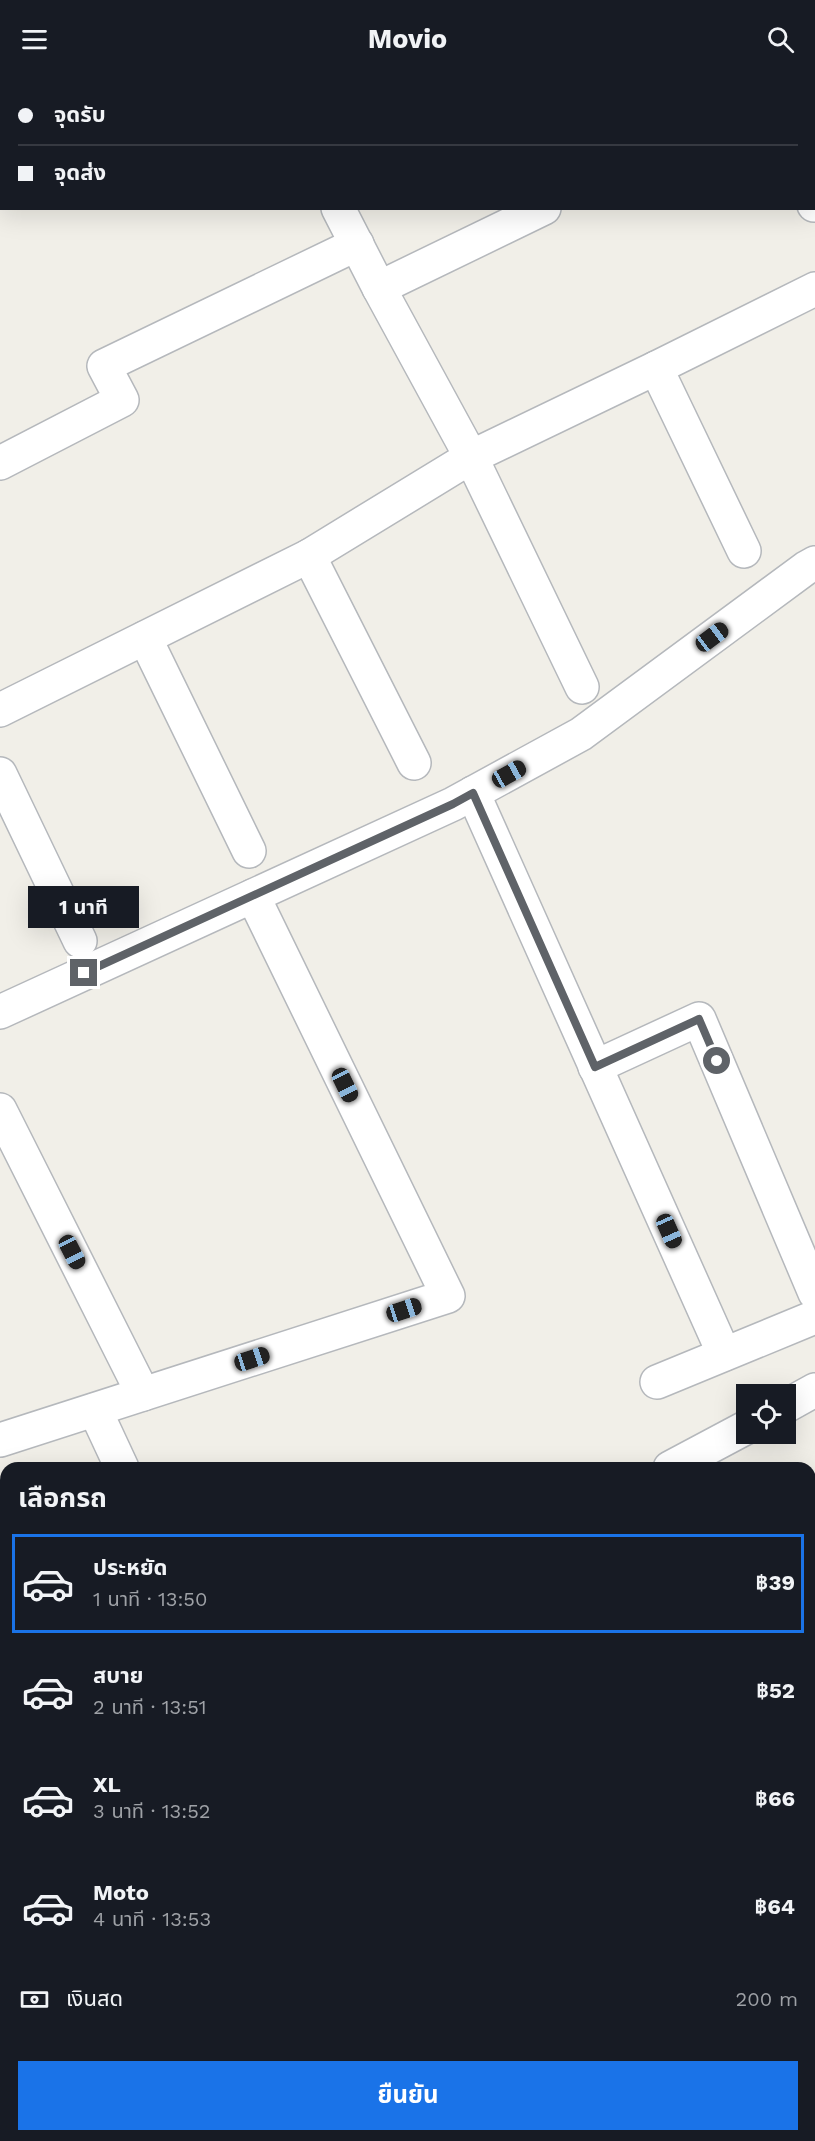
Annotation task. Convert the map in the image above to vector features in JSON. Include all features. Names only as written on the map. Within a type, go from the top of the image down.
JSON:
[{"type":"street","points":[[339,210],[471,457],[582,687]]},
{"type":"street","points":[[379,288],[539,210]]},
{"type":"street","points":[[0,464],[122,400],[104,366],[357,244]]},
{"type":"street","points":[[0,710],[309,556],[471,457],[815,289]]},
{"type":"street","points":[[656,368],[744,551]]},
{"type":"street","points":[[309,556],[414,763]]},
{"type":"street","points":[[0,1012],[453,804],[581,734],[812,573]]},
{"type":"street","points":[[145,638],[249,851]]},
{"type":"street","points":[[0,774],[80,940]]},
{"type":"street","points":[[473,793],[724,1354]]},
{"type":"street","points":[[0,1440],[448,1296],[253,896]]},
{"type":"street","points":[[595,1067],[699,1019],[815,1293]]},
{"type":"street","points":[[0,1110],[143,1394]]},
{"type":"street","points":[[657,1382],[815,1317]]},
{"type":"street","points":[[796,1400],[815,1390]]},
{"type":"street","points":[[95,1410],[119,1462]]},
{"type":"street","points":[[681,1462],[736,1433]]},
{"type":"route","points":[[84,973],[473,793],[595,1067],[699,1019],[717,1061]]}]
